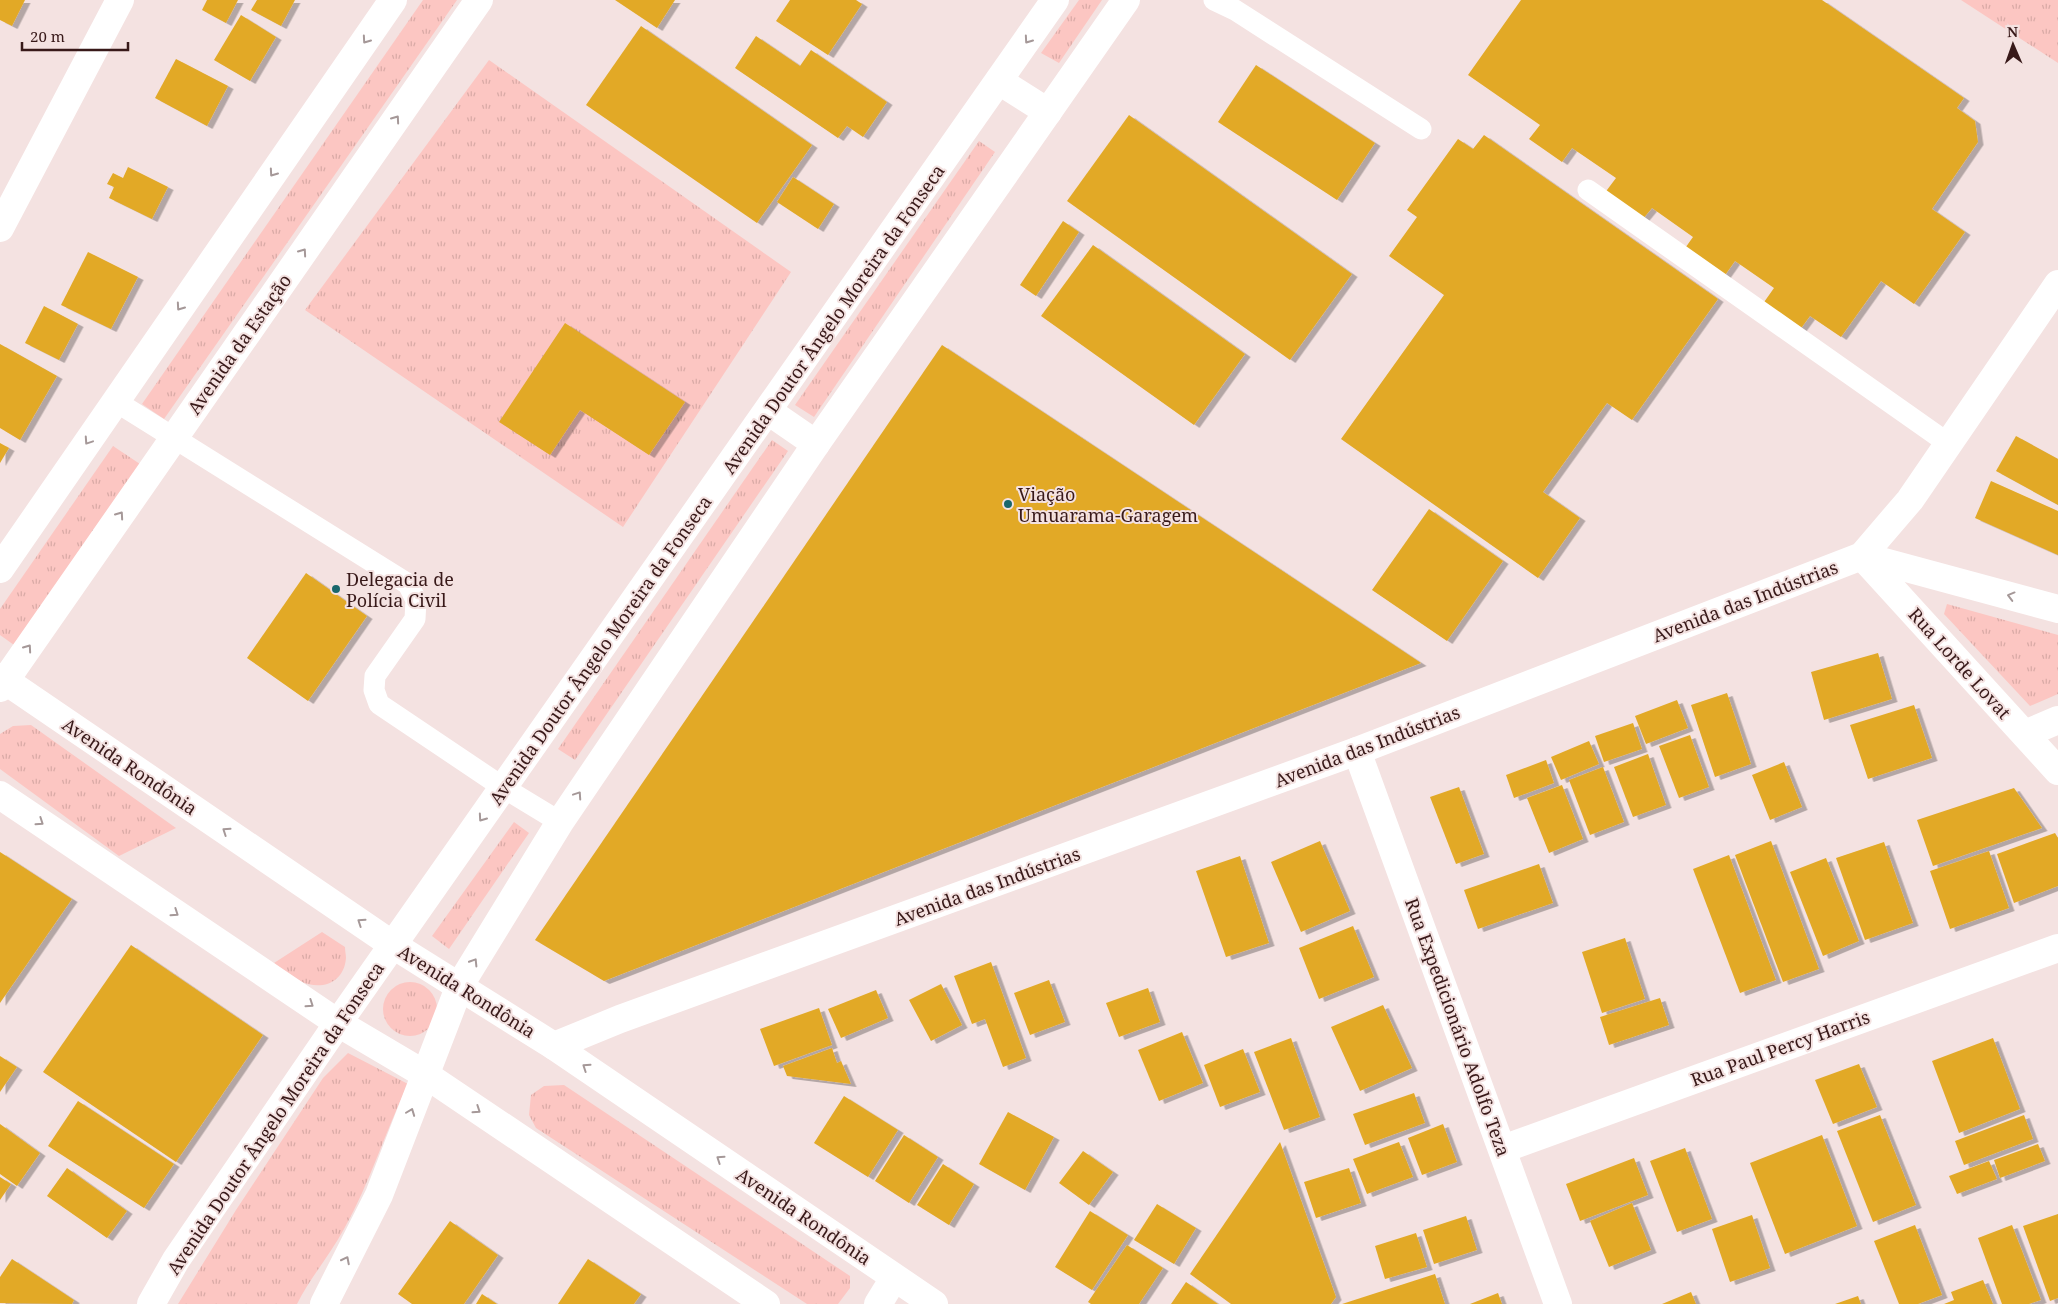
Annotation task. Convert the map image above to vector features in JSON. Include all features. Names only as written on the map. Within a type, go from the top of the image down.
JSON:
[{"type":"street","points":[[0,228],[120,0]]},
{"type":"street","points":[[0,569],[393,0]]},
{"type":"street","name":"Avenida da Estação","points":[[2,682],[479,0]]},
{"type":"street","name":"Avenida Doutor Ângelo Moreira da Fonseca","points":[[151,1304],[176,1260],[338,1023],[1055,0]]},
{"type":"street","points":[[324,1304],[379,1195],[460,985],[560,822],[816,444],[1126,0]]},
{"type":"street","points":[[1000,81],[1048,112]]},
{"type":"street","name":"Avenida das Indústrias","points":[[554,1046],[620,1019],[1357,751],[1862,556],[1910,500],[2058,284]]},
{"type":"street","points":[[768,411],[816,444]]},
{"type":"street","points":[[1862,556],[2058,609]]},
{"type":"street","name":"Rua Lorde Lovat","points":[[1862,556],[2058,771]]},
{"type":"street","name":"Avenida Rondônia","points":[[2,682],[394,944],[554,1046],[934,1304]]},
{"type":"street","points":[[2025,734],[2058,720]]},
{"type":"street","name":"Rua Expedicionário Adolfo Teza","points":[[1357,751],[1558,1304]]},
{"type":"street","points":[[0,795],[338,1023],[426,1075],[766,1304]]},
{"type":"street","name":"Rua Paul Percy Harris","points":[[1503,1149],[2058,948]]},
{"type":"street","points":[[878,1304],[894,1278]]},
{"type":"lane","points":[[1214,0],[1235,10],[1421,129]]},
{"type":"lane","points":[[1588,190],[1949,444]]},
{"type":"lane","points":[[115,401],[408,584],[416,600],[415,619],[375,676],[374,690],[379,704],[504,788],[560,822]]},
{"type":"green space","points":[[423,0],[457,0],[164,419],[142,404]]},
{"type":"green space","points":[[1079,0],[1102,0],[1059,63],[1041,53]]},
{"type":"green space","points":[[1961,0],[2058,0],[2058,63]]},
{"type":"green space","points":[[489,60],[791,272],[623,527],[305,310]]},
{"type":"green space","points":[[979,141],[995,152],[814,417],[795,405]]},
{"type":"green space","points":[[772,440],[788,451],[575,760],[558,749]]},
{"type":"green space","points":[[113,446],[140,464],[14,645],[0,635],[0,609]]},
{"type":"green space","points":[[1947,604],[2058,635],[2058,694],[2030,706],[1944,614]]},
{"type":"green space","points":[[31,725],[176,828],[119,856],[0,769],[0,734],[13,726]]},
{"type":"green space","points":[[514,822],[529,833],[449,949],[432,936]]},
{"type":"green space","points":[[322,932],[345,947],[346,958],[344,967],[341,974],[330,983],[323,985],[308,984],[300,981],[274,963]]},
{"type":"green space","points":[[405,982],[415,982],[425,986],[433,994],[437,1009],[433,1024],[425,1032],[415,1036],[405,1036],[395,1032],[387,1024],[383,1014],[383,1004],[387,994],[395,986]]},
{"type":"green space","points":[[348,1053],[408,1084],[353,1212],[297,1304],[178,1304],[236,1210],[323,1078]]},
{"type":"green space","points":[[564,1085],[850,1276],[850,1288],[838,1304],[807,1304],[536,1128],[529,1115],[531,1095],[544,1086]]},
{"type":"building","points":[[0,0],[25,0],[12,26],[0,20]]},
{"type":"building","points":[[207,0],[238,0],[226,23],[202,10]]},
{"type":"building","points":[[257,0],[295,0],[281,26],[251,10]]},
{"type":"building","points":[[615,0],[675,0],[657,28]]},
{"type":"building","points":[[790,0],[856,0],[862,4],[828,55],[776,21]]},
{"type":"building","points":[[1521,0],[1822,0],[1964,98],[1957,108],[1975,121],[1978,142],[1932,209],[1965,232],[1914,304],[1881,281],[1841,337],[1810,316],[1799,331],[1762,305],[1774,288],[1735,261],[1723,278],[1683,251],[1693,237],[1652,208],[1642,220],[1604,194],[1616,178],[1572,148],[1562,162],[1529,139],[1540,125],[1468,75]]},
{"type":"building","points":[[241,15],[276,37],[250,81],[214,60]]},
{"type":"building","points":[[641,26],[812,145],[757,223],[586,105]]},
{"type":"building","points":[[756,36],[800,66],[811,50],[887,102],[863,137],[847,126],[838,138],[735,68]]},
{"type":"building","points":[[176,59],[228,86],[207,126],[155,98]]},
{"type":"building","points":[[1256,65],[1375,143],[1337,200],[1218,122]]},
{"type":"building","points":[[1129,115],[1352,274],[1290,360],[1067,201]]},
{"type":"building","points":[[1484,135],[1718,299],[1632,420],[1607,403],[1543,492],[1580,518],[1538,578],[1341,439],[1444,295],[1389,256],[1417,217],[1407,210],[1458,139],[1473,149]]},
{"type":"building","points":[[128,167],[168,187],[152,219],[109,198],[114,187],[107,184],[113,173],[123,178]]},
{"type":"building","points":[[793,177],[834,204],[818,229],[777,202]]},
{"type":"building","points":[[1063,221],[1079,232],[1036,296],[1020,285]]},
{"type":"building","points":[[1093,245],[1245,354],[1194,425],[1041,316]]},
{"type":"building","points":[[88,252],[138,277],[111,329],[61,305]]},
{"type":"building","points":[[44,306],[78,324],[59,360],[25,343]]},
{"type":"building","points":[[565,323],[685,402],[649,455],[580,410],[550,455],[499,422]]},
{"type":"building","points":[[0,344],[57,376],[20,440],[0,428]]},
{"type":"building","name":"Viação Umuarama-Garagem","points":[[942,345],[1421,663],[604,981],[535,940]]},
{"type":"building","points":[[2016,436],[2058,459],[2058,505],[1996,471]]},
{"type":"building","points":[[0,443],[9,448],[0,463]]},
{"type":"building","points":[[1991,481],[2058,511],[2058,555],[1975,518]]},
{"type":"building","points":[[1429,509],[1503,561],[1447,641],[1372,590]]},
{"type":"building","points":[[306,573],[367,616],[308,701],[247,658]]},
{"type":"building","points":[[1878,653],[1892,699],[1824,720],[1811,672]]},
{"type":"building","points":[[1727,693],[1751,764],[1715,777],[1691,705]]},
{"type":"building","points":[[1677,700],[1688,728],[1646,744],[1635,716]]},
{"type":"building","points":[[1914,705],[1932,758],[1868,779],[1850,725]]},
{"type":"building","points":[[1633,723],[1642,749],[1604,762],[1595,736]]},
{"type":"building","points":[[1690,735],[1709,787],[1679,798],[1659,746]]},
{"type":"building","points":[[1589,741],[1599,764],[1561,780],[1551,757]]},
{"type":"building","points":[[1648,754],[1666,805],[1633,817],[1614,767]]},
{"type":"building","points":[[1546,760],[1554,783],[1514,798],[1506,775]]},
{"type":"building","points":[[1784,762],[1802,807],[1770,820],[1752,775]]},
{"type":"building","points":[[1603,767],[1624,822],[1590,835],[1569,780]]},
{"type":"building","points":[[1562,785],[1583,839],[1549,853],[1527,798]]},
{"type":"building","points":[[1459,787],[1484,854],[1456,864],[1430,797]]},
{"type":"building","points":[[2014,788],[2042,828],[1933,866],[1917,820]]},
{"type":"building","points":[[2055,833],[2058,838],[2058,886],[2014,903],[1997,854]]},
{"type":"building","points":[[1320,841],[1350,911],[1301,932],[1271,862]]},
{"type":"building","points":[[1771,841],[1819,969],[1783,982],[1735,855]]},
{"type":"building","points":[[1884,842],[1913,923],[1865,940],[1836,858]]},
{"type":"building","points":[[1989,851],[2009,908],[1950,929],[1930,871]]},
{"type":"building","points":[[0,852],[72,899],[0,1003]]},
{"type":"building","points":[[1729,855],[1776,980],[1740,993],[1693,869]]},
{"type":"building","points":[[1240,856],[1269,943],[1226,957],[1196,871]]},
{"type":"building","points":[[1826,858],[1859,941],[1823,956],[1790,872]]},
{"type":"building","points":[[1539,864],[1553,903],[1478,929],[1464,890]]},
{"type":"building","points":[[1353,926],[1374,977],[1319,999],[1299,948]]},
{"type":"building","points":[[1625,938],[1645,999],[1602,1013],[1582,952]]},
{"type":"building","points":[[131,945],[263,1035],[176,1162],[43,1072]]},
{"type":"building","points":[[991,962],[1026,1058],[1003,1067],[985,1019],[972,1024],[954,976]]},
{"type":"building","points":[[1049,980],[1065,1022],[1030,1035],[1014,993]]},
{"type":"building","points":[[941,984],[962,1025],[931,1041],[909,1000]]},
{"type":"building","points":[[1148,988],[1160,1022],[1119,1037],[1106,1003]]},
{"type":"building","points":[[876,990],[888,1018],[841,1038],[828,1009]]},
{"type":"building","points":[[1660,998],[1669,1025],[1609,1045],[1600,1017]]},
{"type":"building","points":[[1383,1005],[1412,1068],[1360,1091],[1331,1027]]},
{"type":"building","points":[[819,1008],[832,1045],[774,1066],[760,1029]]},
{"type":"building","points":[[1182,1032],[1203,1083],[1159,1101],[1138,1050]]},
{"type":"building","points":[[1291,1038],[1320,1117],[1284,1130],[1254,1052]]},
{"type":"building","points":[[1993,1038],[2020,1109],[1959,1133],[1932,1061]]},
{"type":"building","points":[[832,1048],[837,1063],[841,1061],[851,1084],[787,1076],[783,1066]]},
{"type":"building","points":[[1243,1049],[1260,1092],[1220,1107],[1204,1065]]},
{"type":"building","points":[[0,1056],[17,1067],[0,1092]]},
{"type":"building","points":[[1859,1064],[1877,1107],[1833,1124],[1815,1080]]},
{"type":"building","points":[[1414,1093],[1425,1123],[1365,1145],[1353,1114]]},
{"type":"building","points":[[844,1096],[898,1130],[868,1177],[814,1143]]},
{"type":"building","points":[[78,1101],[174,1164],[144,1208],[48,1146]]},
{"type":"building","points":[[1008,1112],[1054,1137],[1025,1190],[979,1164]]},
{"type":"building","points":[[1880,1115],[1916,1205],[1873,1222],[1837,1131]]},
{"type":"building","points":[[2024,1115],[2033,1139],[1964,1165],[1955,1141]]},
{"type":"building","points":[[0,1124],[40,1153],[17,1186],[0,1174]]},
{"type":"building","points":[[1443,1124],[1457,1162],[1422,1175],[1408,1138]]},
{"type":"building","points":[[904,1135],[938,1157],[909,1203],[875,1181]]},
{"type":"building","points":[[1822,1135],[1857,1226],[1785,1254],[1750,1163]]},
{"type":"building","points":[[1280,1142],[1336,1297],[1331,1304],[1231,1304],[1190,1274]]},
{"type":"building","points":[[1399,1142],[1413,1177],[1367,1194],[1353,1159]]},
{"type":"building","points":[[2038,1144],[2045,1161],[2000,1178],[1994,1160]]},
{"type":"building","points":[[1685,1148],[1712,1219],[1677,1232],[1650,1161]]},
{"type":"building","points":[[1083,1151],[1113,1172],[1089,1205],[1059,1183]]},
{"type":"building","points":[[1634,1158],[1648,1195],[1580,1221],[1566,1184]]},
{"type":"building","points":[[1989,1161],[1997,1179],[1957,1194],[1949,1176]]},
{"type":"building","points":[[943,1164],[974,1184],[949,1225],[917,1205]]},
{"type":"building","points":[[67,1168],[127,1211],[107,1238],[47,1196]]},
{"type":"building","points":[[1349,1168],[1361,1203],[1316,1218],[1304,1182]]},
{"type":"building","points":[[0,1177],[11,1184],[0,1200]]},
{"type":"building","points":[[1632,1203],[1651,1250],[1609,1267],[1590,1221]]},
{"type":"building","points":[[1157,1204],[1196,1228],[1174,1264],[1134,1240]]},
{"type":"building","points":[[1090,1211],[1128,1235],[1092,1290],[1055,1267]]},
{"type":"building","points":[[2058,1214],[2058,1298],[2050,1301],[2023,1226]]},
{"type":"building","points":[[1752,1215],[1770,1268],[1730,1282],[1712,1229]]},
{"type":"building","points":[[1466,1216],[1477,1250],[1434,1264],[1423,1230]]},
{"type":"building","points":[[450,1221],[498,1255],[464,1304],[412,1304],[398,1294]]},
{"type":"building","points":[[1915,1225],[1942,1295],[1918,1304],[1899,1304],[1874,1241]]},
{"type":"building","points":[[2012,1225],[2041,1300],[2029,1304],[2002,1304],[1978,1238]]},
{"type":"building","points":[[1416,1233],[1427,1267],[1385,1279],[1375,1246]]},
{"type":"building","points":[[1127,1245],[1163,1268],[1139,1304],[1091,1304],[1088,1302]]},
{"type":"building","points":[[12,1259],[74,1300],[72,1304],[0,1303],[0,1277]]},
{"type":"building","points":[[588,1259],[641,1294],[634,1304],[558,1304]]},
{"type":"building","points":[[1435,1274],[1445,1304],[1342,1304]]},
{"type":"building","points":[[1983,1280],[1993,1304],[1944,1304],[1954,1300],[1951,1292]]},
{"type":"building","points":[[1186,1282],[1218,1304],[1171,1304]]},
{"type":"building","points":[[1691,1292],[1696,1304],[1662,1304]]},
{"type":"building","points":[[1498,1293],[1502,1304],[1470,1304]]},
{"type":"building","points":[[482,1294],[497,1304],[476,1304]]},
{"type":"building","points":[[1858,1296],[1861,1304],[1835,1304]]},
{"type":"place","name":"Viação Umuarama-Garagem","points":[[1008,504]]},
{"type":"place","name":"Delegacia de Polícia Civil","points":[[336,589]]}]
